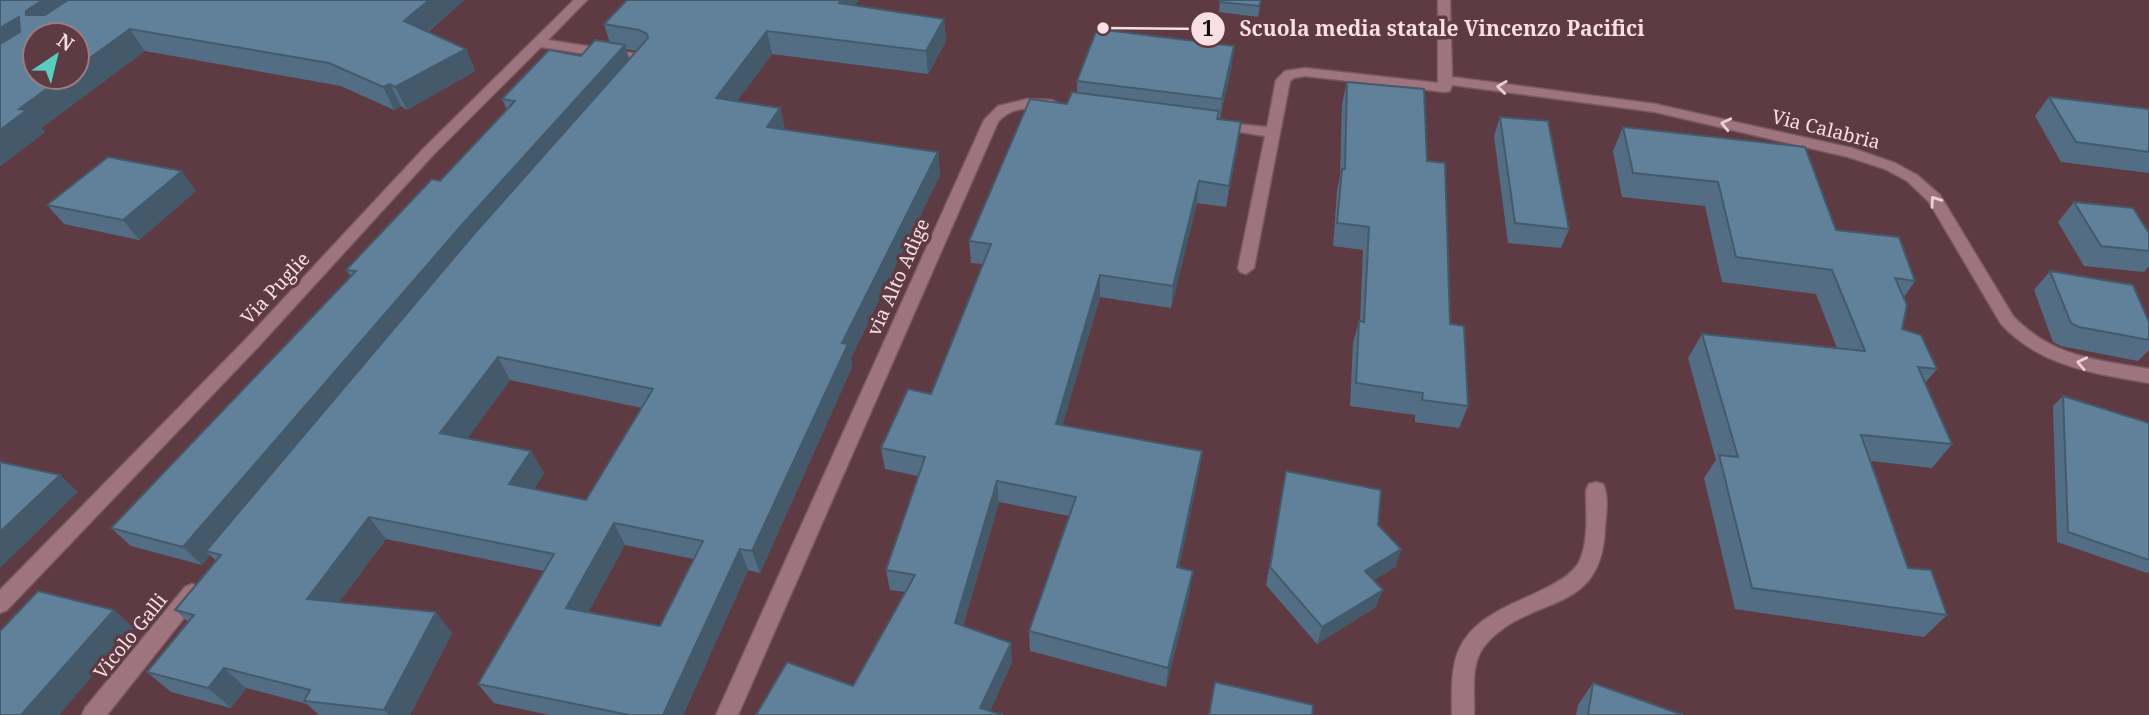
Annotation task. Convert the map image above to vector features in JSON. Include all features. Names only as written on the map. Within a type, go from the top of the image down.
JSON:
[{"type":"street","name":"Via Puglie","points":[[0,604],[252,343],[429,151],[581,0]]},
{"type":"street","points":[[1444,0],[1445,84]]},
{"type":"street","points":[[538,43],[646,59],[629,79]]},
{"type":"street","name":"Via Calabria","points":[[1246,268],[1281,83],[1295,72],[1445,84],[1644,106],[1852,153],[1882,163],[1912,178],[1935,199],[2007,320],[2023,338],[2042,350],[2065,359],[2149,376]]},
{"type":"street","name":"via Alto Adige","points":[[727,715],[991,120],[999,111],[1015,105],[1033,103],[1068,106]]},
{"type":"street","points":[[1203,123],[1271,132]]},
{"type":"street","points":[[1463,715],[1466,660],[1475,640],[1500,620],[1570,584],[1581,576],[1588,566],[1594,539],[1596,490]]},
{"type":"street","name":"Vicolo Galli","points":[[93,715],[205,578]]},
{"type":"building","points":[[0,0],[43,0],[26,11],[26,15],[45,15],[68,0],[429,0],[404,21],[466,49],[395,87],[390,84],[383,87],[329,63],[130,29],[91,57],[91,21],[21,21],[21,91],[44,91],[19,109],[27,110],[0,130],[0,44],[20,32],[19,17],[0,28]]},
{"type":"building","points":[[627,0],[841,0],[839,3],[944,19],[926,51],[767,31],[716,98],[780,108],[767,127],[938,152],[842,343],[848,344],[752,551],[740,549],[663,715],[629,715],[478,684],[554,554],[369,517],[307,599],[436,612],[384,710],[304,701],[310,690],[224,668],[208,688],[147,672],[194,615],[175,610],[221,555],[206,551],[474,234],[648,38],[647,34],[639,30],[604,24]],"holes":[[[498,357],[653,389],[586,500],[509,484],[531,451],[440,433]],[[614,523],[703,541],[660,626],[566,608]]]},
{"type":"building","points":[[1220,0],[1261,0],[1259,6]]},
{"type":"building","points":[[1097,29],[1234,46],[1222,99],[1077,81]]},
{"type":"building","points":[[595,40],[625,45],[460,227],[183,547],[111,528],[356,271],[346,270],[432,179],[440,181],[515,101],[502,99],[549,50],[581,56]]},
{"type":"building","points":[[1347,82],[1424,89],[1427,161],[1445,163],[1450,324],[1464,326],[1468,406],[1422,400],[1423,393],[1356,383],[1359,321],[1364,322],[1369,227],[1337,223],[1342,169],[1345,169]]},
{"type":"building","points":[[1072,92],[1219,111],[1217,119],[1241,122],[1229,186],[1199,181],[1173,286],[1100,275],[1056,424],[1202,451],[1177,567],[1193,571],[1168,668],[1029,631],[1076,497],[997,481],[955,623],[1011,643],[980,708],[1003,715],[756,715],[787,662],[853,686],[915,575],[886,570],[925,457],[881,448],[908,389],[931,394],[991,244],[969,241],[1030,99],[1067,104]]},
{"type":"building","points":[[2049,97],[2149,109],[2149,152],[2076,142]]},
{"type":"building","points":[[1500,117],[1548,121],[1569,229],[1515,223]]},
{"type":"building","points":[[1623,127],[1805,147],[1836,230],[1899,237],[1915,281],[1895,278],[1907,305],[1902,329],[1921,335],[1937,369],[1918,367],[1952,444],[1861,435],[1908,568],[1931,570],[1947,615],[1752,588],[1719,455],[1738,457],[1702,334],[1865,351],[1832,270],[1736,257],[1718,182],[1633,173]]},
{"type":"building","points":[[108,157],[182,171],[123,220],[47,205]]},
{"type":"building","points":[[2074,202],[2133,208],[2149,233],[2149,251],[2101,246]]},
{"type":"building","points":[[2050,271],[2133,285],[2149,322],[2149,340],[2079,327],[2071,323]]},
{"type":"building","points":[[2063,396],[2149,423],[2149,560],[2068,532]]},
{"type":"building","points":[[0,462],[60,475],[0,532]]},
{"type":"building","points":[[1286,471],[1381,490],[1378,525],[1401,549],[1365,571],[1383,590],[1322,627],[1270,567]]},
{"type":"building","points":[[38,591],[114,610],[21,715],[0,715],[0,631]]},
{"type":"building","points":[[1215,682],[1313,705],[1312,715],[1209,715]]},
{"type":"building","points":[[1593,683],[1683,715],[1588,715]]},
{"type":"place","name":"Scuola media statale Vincenzo Pacifici","points":[[1103,28]]}]
